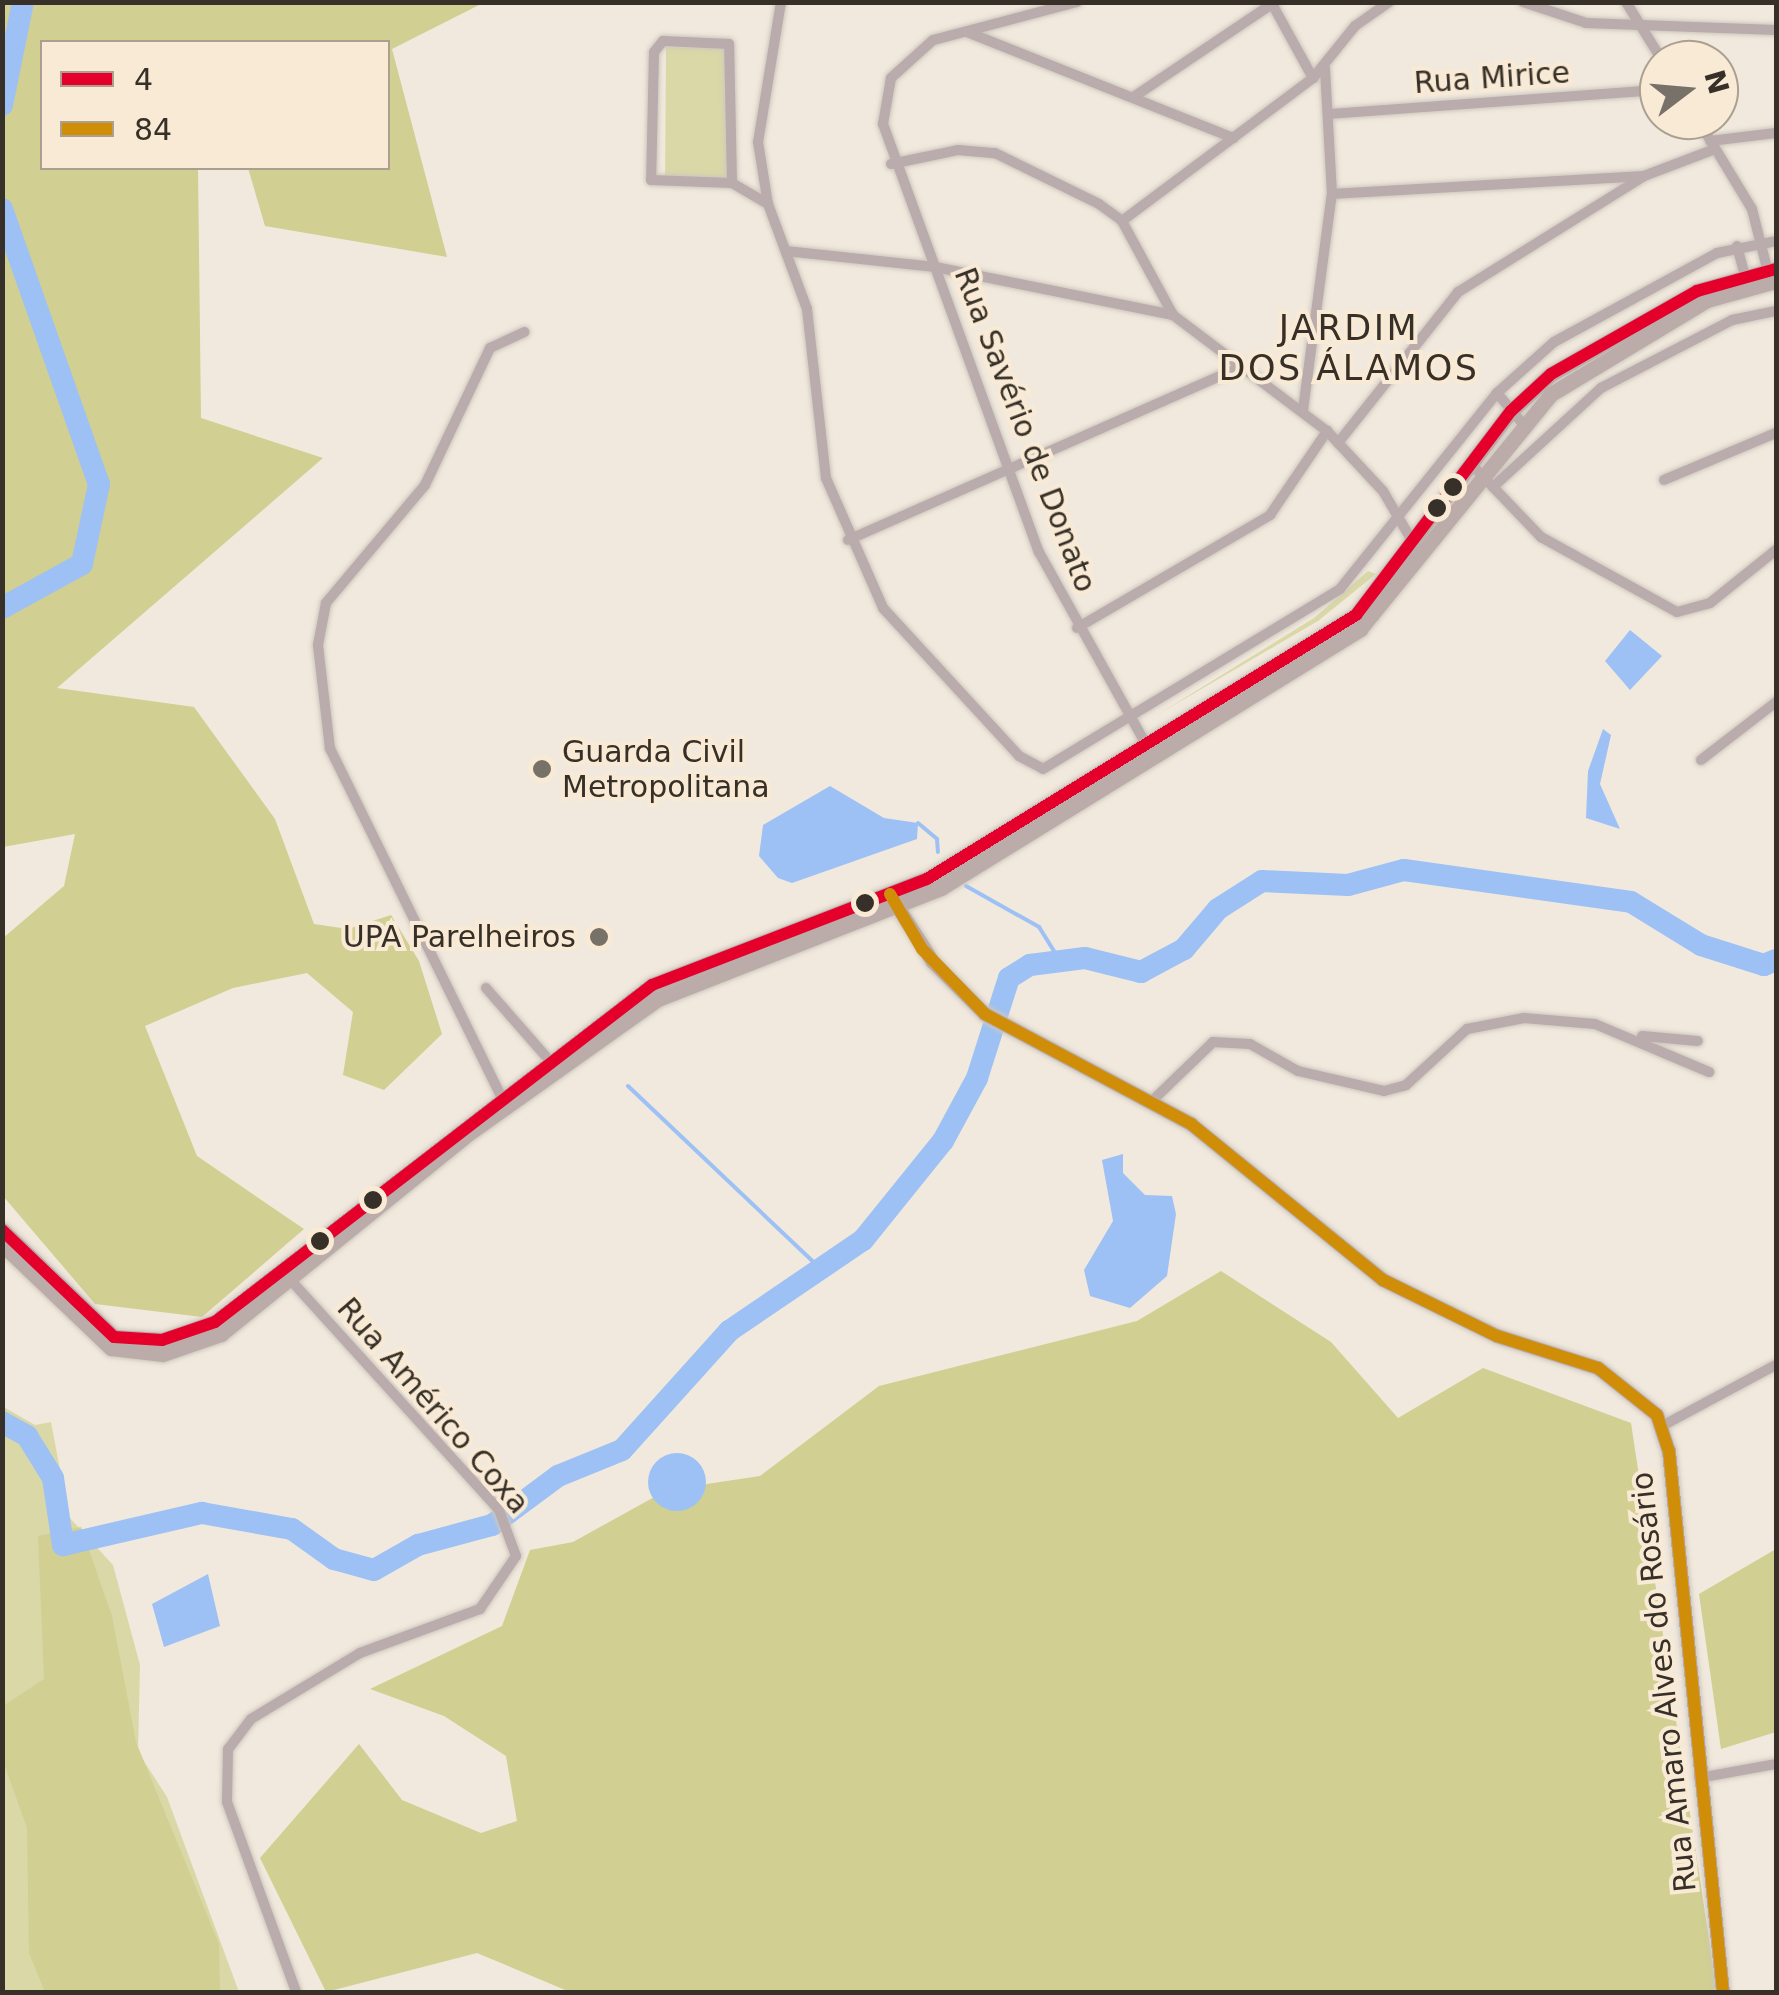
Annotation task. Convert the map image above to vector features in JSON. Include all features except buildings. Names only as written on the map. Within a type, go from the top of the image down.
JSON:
[{"type":"main road","points":[[1479,477],[1511,411],[1574,359],[1745,278],[1773,275]]},
{"type":"main road","points":[[2,1244],[86,1333],[124,1351],[189,1349],[287,1275],[469,1126],[697,978],[893,900],[1151,754],[1360,629],[1523,424],[1577,374],[1745,278]]},
{"type":"main road","points":[[469,1126],[500,1094],[670,976],[893,900]]},
{"type":"main road","points":[[2,1230],[102,1332],[140,1341],[215,1322],[287,1275]]},
{"type":"street","points":[[781,2],[758,112],[768,204],[807,309],[822,460],[848,540],[910,639],[1019,756],[1043,769],[1129,721],[1321,602],[1398,522],[1496,393],[1586,320],[1737,246],[1776,241]]},
{"type":"street","name":"Rua Savério de Donato","points":[[1077,2],[933,40],[891,78],[882,110],[891,164],[935,266],[1010,468],[1077,628],[1151,754]]},
{"type":"street","points":[[1122,221],[1314,78],[1326,68],[1355,26],[1390,2]]},
{"type":"street","points":[[1523,2],[1586,23],[1776,30]]},
{"type":"street","points":[[1626,2],[1649,40]]},
{"type":"street","points":[[1135,96],[1273,3],[1314,78]]},
{"type":"street","points":[[967,32],[1234,138]]},
{"type":"street","points":[[732,183],[729,44],[663,41],[654,52],[652,180],[732,183],[768,204]]},
{"type":"street","points":[[1303,410],[1332,194],[1326,68]]},
{"type":"street","name":"Rua Mirice","points":[[1329,114],[1639,91]]},
{"type":"street","points":[[1338,444],[1458,292],[1644,176],[1713,145],[1776,133]]},
{"type":"street","points":[[1710,140],[1752,208],[1773,275]]},
{"type":"street","points":[[891,164],[958,150],[995,153],[1062,178],[1122,221],[1172,315],[1326,430],[1419,550]]},
{"type":"street","points":[[1332,194],[1644,176]]},
{"type":"street","points":[[1737,246],[1745,278]]},
{"type":"street","points":[[786,251],[935,266],[1172,315]]},
{"type":"street","points":[[1776,311],[1732,320],[1601,388],[1479,477],[1563,552],[1677,612],[1710,603],[1776,550]]},
{"type":"street","points":[[500,1094],[330,749],[318,646],[326,602],[425,486],[490,348],[524,332]]},
{"type":"street","points":[[848,540],[1238,368]]},
{"type":"street","points":[[1496,393],[1523,424]]},
{"type":"street","points":[[1077,628],[1270,515],[1326,430]]},
{"type":"street","points":[[1664,480],[1776,434]]},
{"type":"street","points":[[1702,760],[1776,702]]},
{"type":"street","name":"Rua Amaro Alves do Rosário","points":[[893,900],[933,962],[985,1014],[1022,1038],[1153,1100],[1264,1177],[1383,1280],[1500,1338],[1607,1373],[1662,1426],[1723,1992]]},
{"type":"street","points":[[486,988],[550,1060]]},
{"type":"street","points":[[1153,1100],[1196,1050],[1230,1039],[1298,1071],[1384,1091],[1406,1085],[1453,1037],[1486,1024],[1568,1019],[1631,1034],[1698,1041]]},
{"type":"street","points":[[1631,1034],[1709,1072]]},
{"type":"street","name":"Rua Américo Coxa","points":[[287,1275],[499,1510],[510,1528],[516,1556],[480,1609],[360,1653],[251,1719],[228,1748],[227,1802],[296,1992]]},
{"type":"street","points":[[1662,1426],[1776,1364]]},
{"type":"street","points":[[1698,1778],[1776,1764]]},
{"type":"shaded area","points":[[3,2],[483,3],[392,49],[447,257],[265,226],[249,170],[390,170],[390,40],[40,40],[40,170],[198,170],[201,418],[323,458],[57,688],[194,707],[275,819],[314,924],[348,929],[391,915],[419,961],[442,1034],[384,1090],[343,1075],[353,1012],[307,973],[233,988],[145,1026],[197,1156],[304,1229],[202,1317],[95,1304],[3,1196],[3,938],[64,886],[75,834],[3,847]]},
{"type":"shaded area","points":[[666,47],[727,48],[728,177],[665,182]]},
{"type":"shaded area","points":[[1368,571],[1376,574],[1318,621],[1157,715],[1314,618]]},
{"type":"shaded area","points":[[1221,1271],[1331,1342],[1398,1418],[1483,1368],[1631,1423],[1717,1992],[570,1992],[477,1953],[326,1992],[260,1858],[359,1744],[402,1800],[481,1833],[517,1821],[506,1756],[444,1716],[370,1689],[502,1626],[530,1550],[573,1542],[667,1490],[760,1476],[879,1386],[1137,1321]]},
{"type":"shaded area","points":[[2,1406],[35,1425],[51,1422],[69,1517],[113,1565],[140,1665],[138,1752],[167,1797],[239,1992],[3,1992]]},
{"type":"shaded area","points":[[81,1527],[112,1616],[136,1742],[219,1944],[220,1992],[45,1992],[29,1953],[27,1828],[3,1761],[3,1706],[44,1679],[38,1536]]},
{"type":"shaded area","points":[[1776,1549],[1776,1732],[1721,1749],[1699,1594]]},
{"type":"water","points":[[1630,630],[1662,656],[1630,690],[1605,661]]},
{"type":"water","points":[[1603,729],[1611,735],[1600,784],[1620,829],[1586,818],[1588,771]]},
{"type":"water","points":[[830,786],[884,818],[918,823],[917,839],[792,883],[778,878],[759,856],[763,825]]},
{"type":"water","points":[[1123,1154],[1123,1173],[1145,1195],[1172,1196],[1176,1214],[1167,1276],[1130,1308],[1090,1296],[1084,1270],[1113,1221],[1102,1160]]},
{"type":"water","points":[[677,1453],[697,1462],[706,1482],[697,1502],[677,1511],[657,1502],[648,1482],[657,1462]]},
{"type":"water","points":[[208,1574],[220,1626],[164,1647],[152,1604]]},
{"type":"waterway","points":[[2,105],[23,2]]},
{"type":"waterway","points":[[2,209],[99,484],[82,564],[2,608]]},
{"type":"waterway","points":[[918,823],[937,839],[938,852]]},
{"type":"waterway","points":[[2,1422],[27,1436],[53,1478],[63,1545],[202,1513],[292,1529],[334,1559],[374,1570],[418,1545],[492,1525],[558,1476],[622,1450],[729,1331],[863,1240],[943,1141],[977,1078],[1009,978],[1030,965],[1085,958],[1141,972],[1184,949],[1218,909],[1262,881],[1348,885],[1404,870],[1631,902],[1701,945],[1764,965],[1776,960]]},
{"type":"waterway","points":[[966,886],[1039,927],[1060,960]]},
{"type":"waterway","points":[[628,1086],[822,1270]]},
{"type":"transit line","name":"4","points":[[2,1230],[114,1337],[162,1340],[215,1322],[652,985],[927,879],[1356,615],[1511,411],[1551,374],[1697,291],[1776,269]]},
{"type":"transit line","name":"84","points":[[890,894],[922,949],[985,1014],[1191,1124],[1383,1280],[1497,1336],[1598,1368],[1657,1415],[1669,1451],[1723,1992]]},
{"type":"place","name":"Guarda Civil Metropolitana","points":[[542,769]]},
{"type":"place","name":"UPA Parelheiros","points":[[599,937]]},
{"type":"district","name":"JARDIM DOS ÁLAMOS","points":[[1349,348]]}]
